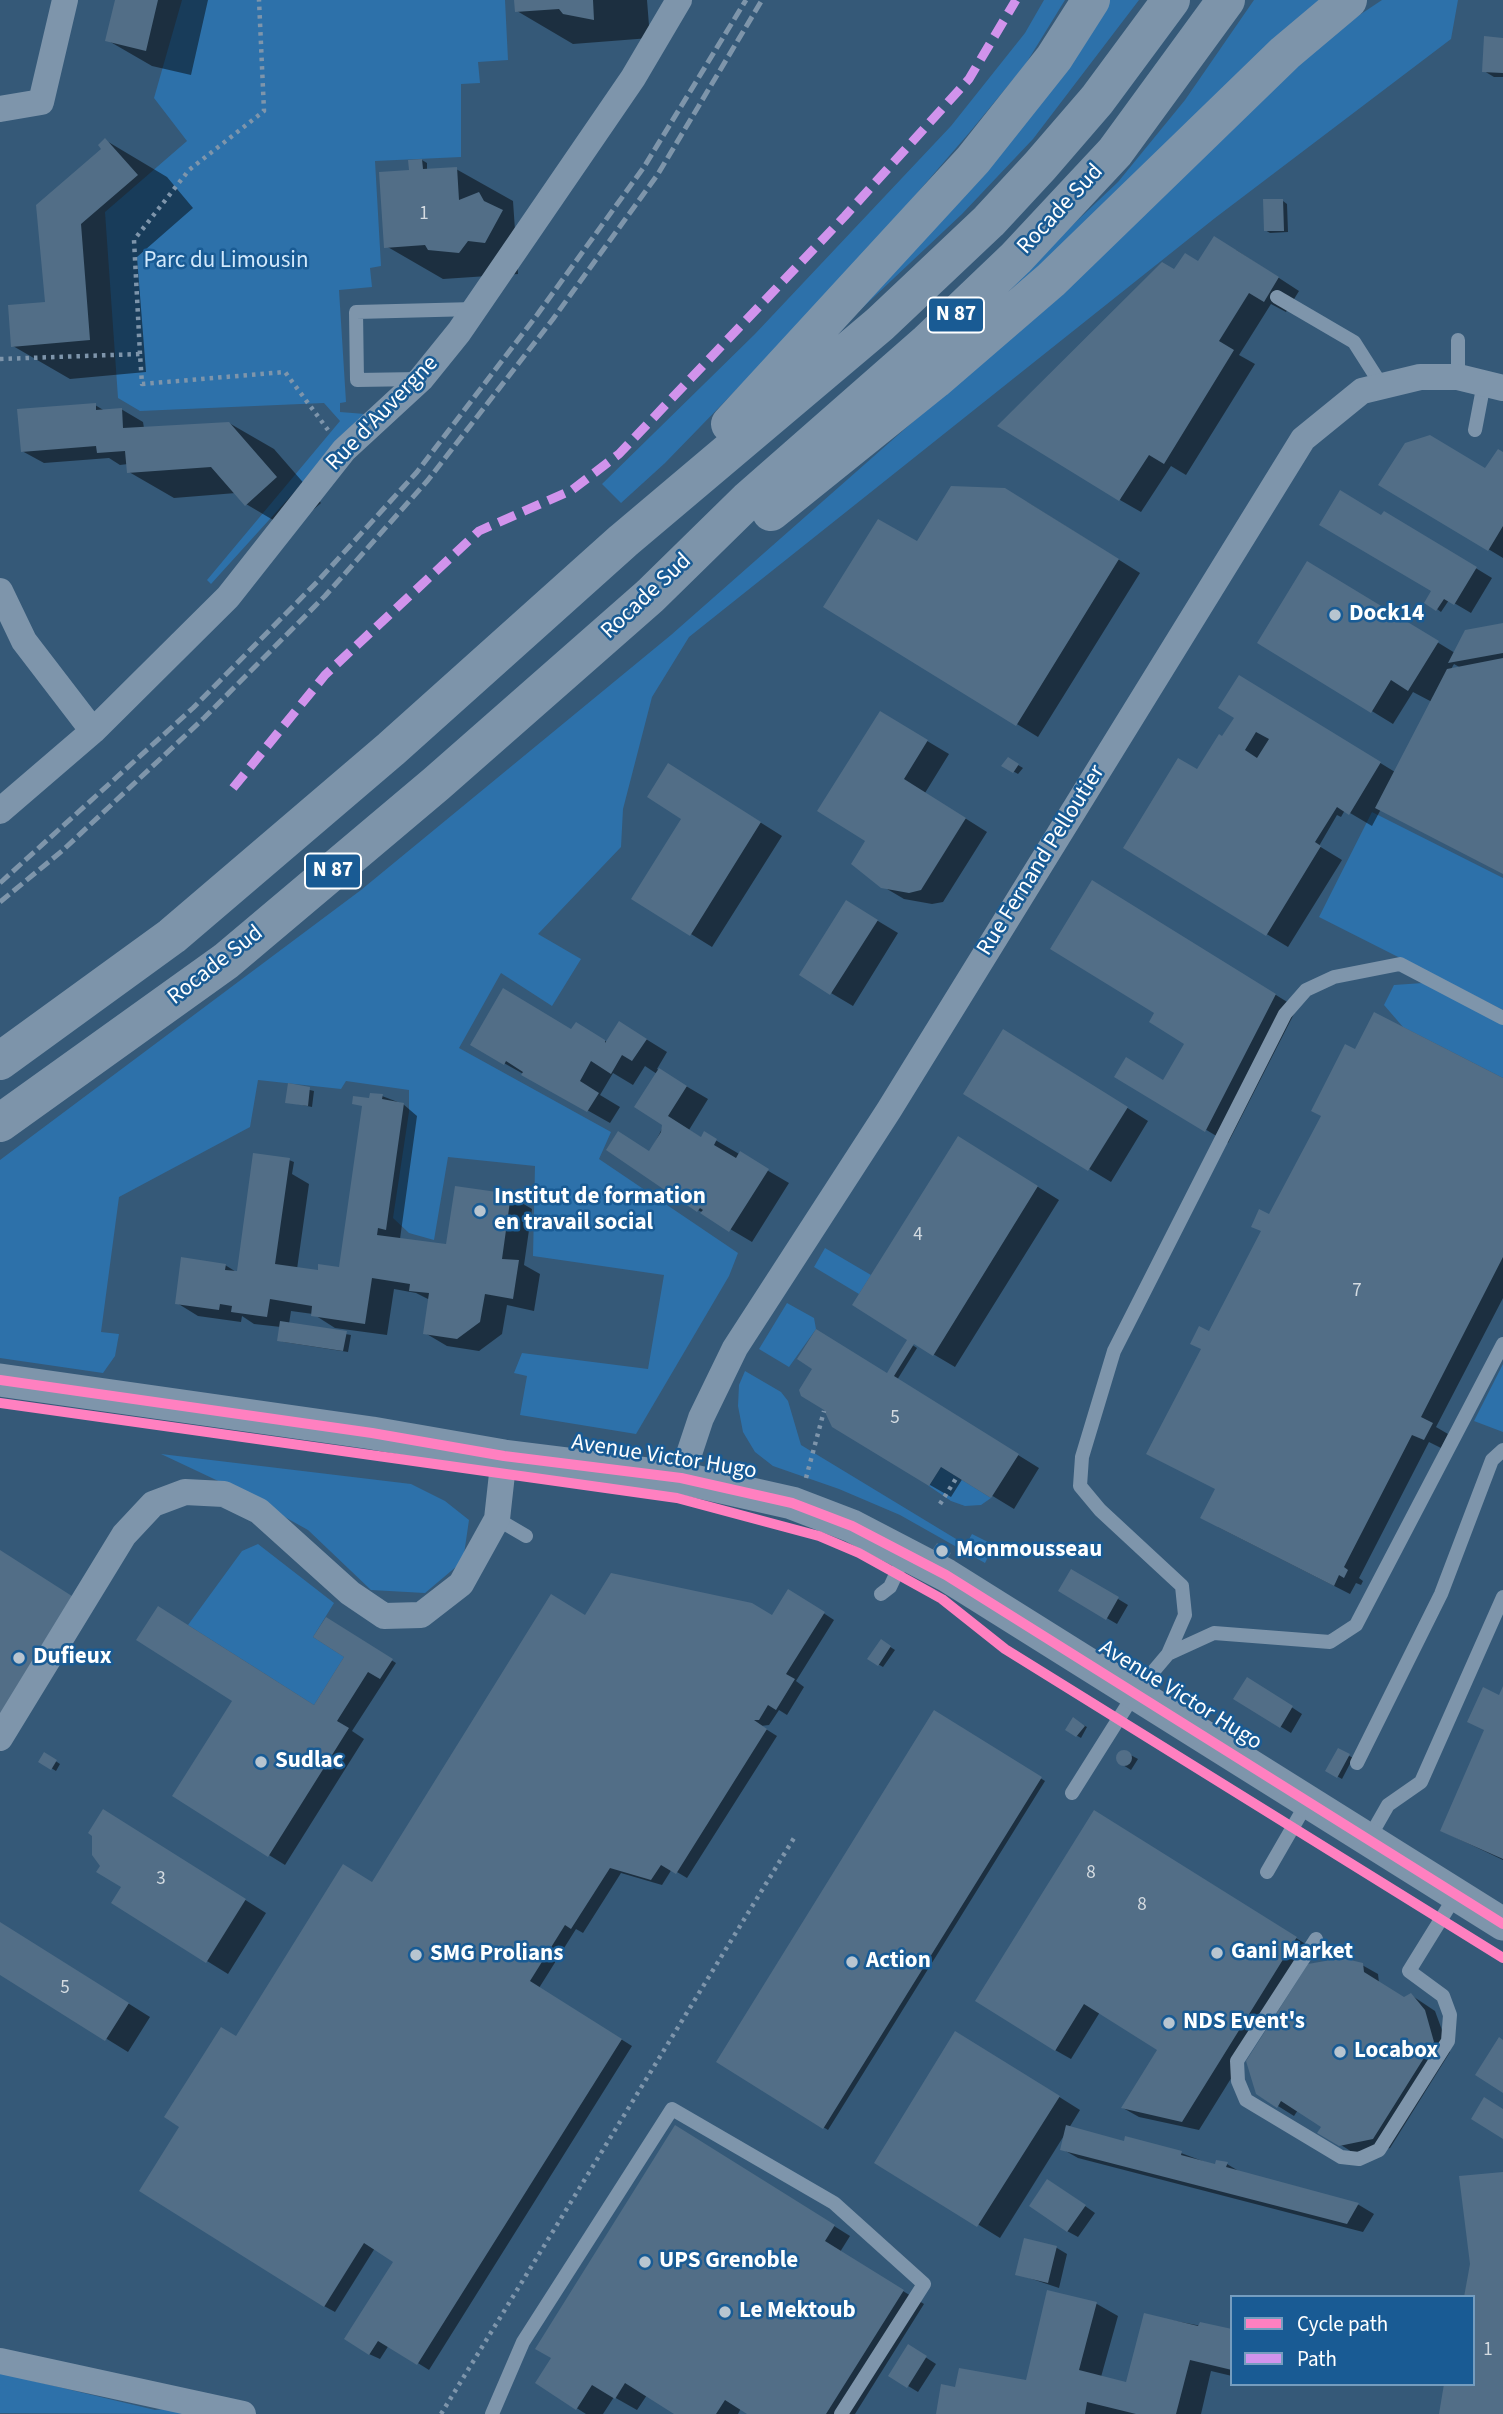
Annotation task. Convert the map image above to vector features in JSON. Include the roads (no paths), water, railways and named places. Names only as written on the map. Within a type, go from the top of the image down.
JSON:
[{"type":"highway","points":[[623,541],[973,160],[1054,58],[1091,0]]},
{"type":"highway","name":"Rocade Sud","points":[[0,1061],[172,936],[391,750],[623,541],[880,324],[989,221],[1097,100],[1171,0]]},
{"type":"highway","name":"Rocade Sud","points":[[0,1124],[226,961],[436,784],[650,596],[748,500],[928,342],[1016,258],[1115,152],[1226,0]]},
{"type":"highway","points":[[650,596],[699,574],[935,380],[1051,280],[1285,52],[1348,0]]},
{"type":"street","points":[[0,109],[41,102],[65,0]]},
{"type":"street","name":"Rue d'Auvergne","points":[[0,811],[93,731],[228,597],[344,450],[421,379],[475,310],[633,78],[679,0]]},
{"type":"street","name":"Rue Fernand Pelloutier","points":[[681,1478],[701,1418],[734,1348],[889,1110],[1303,439],[1326,417],[1362,391],[1420,377],[1458,377],[1493,385]]},
{"type":"street","points":[[0,591],[24,641],[93,731]]},
{"type":"street","name":"Avenue Victor Hugo","points":[[0,1380],[372,1433],[504,1455],[681,1478],[792,1503],[852,1525],[907,1552],[1503,1924]]},
{"type":"street","points":[[0,1738],[124,1535],[153,1504],[185,1492],[224,1494],[259,1511],[350,1593],[384,1616],[421,1615],[461,1584],[497,1519],[504,1455]]},
{"type":"street","points":[[0,2361],[243,2414]]},
{"type":"lane","points":[[1277,297],[1354,342],[1382,386]]},
{"type":"lane","points":[[421,379],[357,380],[356,313],[475,310]]},
{"type":"lane","points":[[1458,340],[1458,377]]},
{"type":"lane","points":[[1475,430],[1493,385]]},
{"type":"lane","points":[[1072,1793],[1135,1693],[1168,1654],[1185,1615],[1182,1586],[1100,1510],[1080,1486],[1082,1457],[1114,1351],[1285,1014],[1306,990],[1334,977],[1400,964],[1503,1018]]},
{"type":"lane","points":[[1168,1654],[1214,1633],[1330,1642],[1356,1625],[1503,1344]]},
{"type":"lane","points":[[1357,1763],[1441,1594],[1492,1460],[1503,1450]]},
{"type":"lane","points":[[497,1519],[526,1536]]},
{"type":"lane","points":[[881,1594],[891,1587],[907,1552]]},
{"type":"lane","points":[[1368,1840],[1388,1805],[1421,1782],[1503,1597]]},
{"type":"lane","points":[[1267,1872],[1308,1801]]},
{"type":"lane","points":[[1315,1939],[1237,2061],[1237,2081],[1246,2100],[1341,2157],[1359,2159],[1379,2150],[1448,2041],[1450,2015],[1443,1996],[1409,1971],[1456,1895]]},
{"type":"lane","points":[[492,2414],[523,2342],[672,2109],[834,2203],[924,2284],[841,2414]]},
{"type":"railway","points":[[0,883],[193,708],[317,582],[417,472],[537,315],[644,167],[746,0]]},
{"type":"railway","points":[[0,902],[62,851],[204,718],[325,596],[428,480],[553,319],[658,174],[762,0]]},
{"type":"place","name":"Dock14","points":[[1335,615]]},
{"type":"place","name":"Institut de formation en travail social","points":[[480,1211]]},
{"type":"place","name":"Monmousseau","points":[[942,1551]]},
{"type":"place","name":"Dufieux","points":[[19,1658]]},
{"type":"place","name":"Sudlac","points":[[261,1762]]},
{"type":"place","name":"Gani Market","points":[[1217,1953]]},
{"type":"place","name":"SMG Prolians","points":[[416,1955]]},
{"type":"place","name":"Action","points":[[852,1962]]},
{"type":"place","name":"NDS Event's","points":[[1169,2023]]},
{"type":"place","name":"Locabox","points":[[1340,2052]]},
{"type":"place","name":"UPS Grenoble","points":[[645,2262]]},
{"type":"place","name":"Le Mektoub","points":[[725,2312]]},
{"type":"park label","name":"Parc du Limousin","points":[[226,262]]}]
